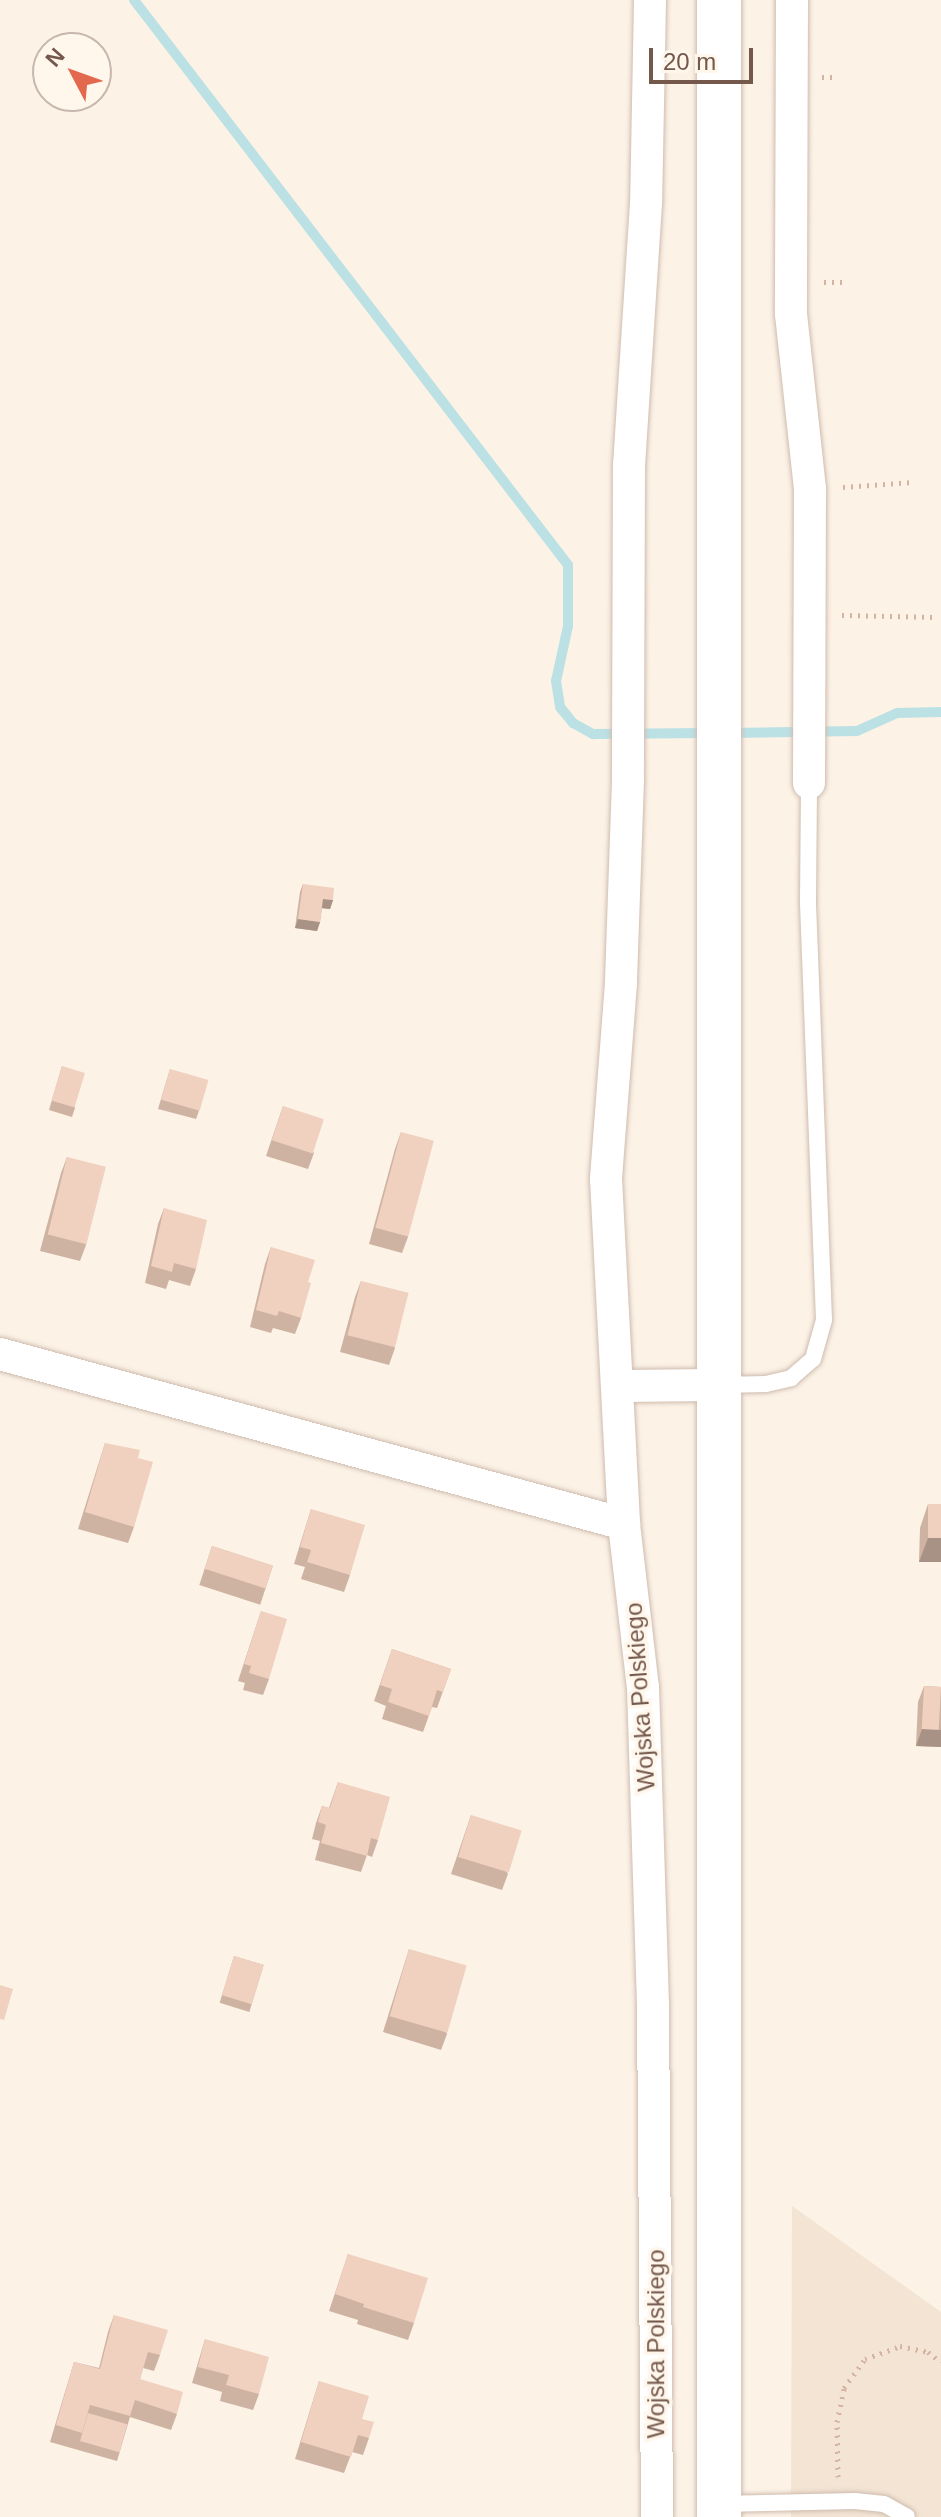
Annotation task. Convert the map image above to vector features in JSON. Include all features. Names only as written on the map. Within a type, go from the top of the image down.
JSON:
[{"type":"main road","points":[[719,0],[716,683],[719,2510]]},
{"type":"street","name":"Wojska Polskiego","points":[[650,0],[646,203],[629,465],[628,780],[621,983],[606,1179],[624,1524],[643,1687],[651,1911],[657,2517]]},
{"type":"street","points":[[792,0],[791,314],[810,489],[809,783]]},
{"type":"street","points":[[0,1354],[624,1524]]},
{"type":"street","points":[[617,1386],[717,1385]]},
{"type":"lane","points":[[717,1385],[766,1384],[791,1378],[813,1359],[824,1320],[808,902],[809,783]]},
{"type":"lane","points":[[719,2510],[838,2509],[884,2504],[907,2517]]},
{"type":"path","points":[[810,489],[913,482]]},
{"type":"path","points":[[810,614],[937,617]]},
{"type":"path","points":[[838,2509],[837,2422],[844,2388],[865,2359],[900,2346],[928,2352],[941,2362]]},
{"type":"shaded area","points":[[792,2206],[941,2312],[941,2517],[791,2517]]},
{"type":"building","points":[[303,884],[334,888],[333,900],[323,899],[320,922],[298,919]]},
{"type":"building","points":[[62,1066],[85,1073],[74,1107],[51,1100]]},
{"type":"building","points":[[170,1069],[208,1080],[200,1111],[161,1100]]},
{"type":"building","points":[[283,1106],[324,1119],[313,1154],[272,1140]]},
{"type":"building","points":[[401,1132],[434,1141],[408,1236],[375,1228]]},
{"type":"building","points":[[67,1157],[106,1167],[86,1244],[48,1235]]},
{"type":"building","points":[[164,1208],[207,1220],[196,1269],[174,1263],[172,1272],[151,1266]]},
{"type":"building","points":[[271,1247],[315,1260],[301,1318],[279,1311],[277,1316],[256,1310]]},
{"type":"building","points":[[361,1281],[409,1293],[395,1347],[347,1335]]},
{"type":"building","points":[[105,1443],[140,1450],[138,1458],[153,1462],[134,1527],[85,1512]]},
{"type":"building","points":[[928,1504],[941,1504],[941,1538],[928,1538]]},
{"type":"building","points":[[311,1509],[365,1525],[350,1575],[307,1562],[311,1550],[300,1547]]},
{"type":"building","points":[[212,1546],[273,1566],[265,1589],[205,1569]]},
{"type":"building","points":[[261,1611],[287,1619],[269,1679],[249,1673],[251,1666],[244,1664]]},
{"type":"building","points":[[392,1649],[451,1669],[443,1692],[437,1690],[429,1716],[388,1702],[392,1689],[380,1685]]},
{"type":"building","points":[[924,1686],[941,1687],[939,1730],[922,1729]]},
{"type":"building","points":[[338,1782],[390,1797],[378,1840],[371,1838],[367,1856],[321,1843],[326,1825],[318,1822],[322,1806],[330,1808]]},
{"type":"building","points":[[471,1815],[522,1830],[509,1873],[458,1857]]},
{"type":"building","points":[[409,1949],[467,1966],[447,2033],[390,2016]]},
{"type":"building","points":[[234,1956],[264,1965],[252,2004],[222,1995]]},
{"type":"building","points":[[0,1985],[13,1989],[4,2020],[0,2019]]},
{"type":"building","points":[[348,2254],[428,2278],[414,2323],[363,2307],[364,2304],[335,2294]]},
{"type":"building","points":[[114,2315],[168,2330],[160,2355],[148,2352],[140,2379],[183,2392],[177,2414],[135,2400],[130,2416],[90,2405],[82,2433],[56,2425],[74,2362],[100,2369]]},
{"type":"building","points":[[205,2339],[269,2357],[259,2394],[226,2385],[229,2375],[198,2367]]},
{"type":"building","points":[[319,2381],[369,2396],[362,2419],[374,2422],[369,2438],[358,2435],[351,2457],[301,2442]]},
{"type":"building","points":[[88,2413],[127,2424],[119,2452],[80,2441]]},
{"type":"waterway","points":[[134,0],[568,565],[568,626],[556,681],[560,707],[573,723],[593,734],[707,733]]},
{"type":"waterway","points":[[727,733],[857,731],[897,713],[941,712]]}]
